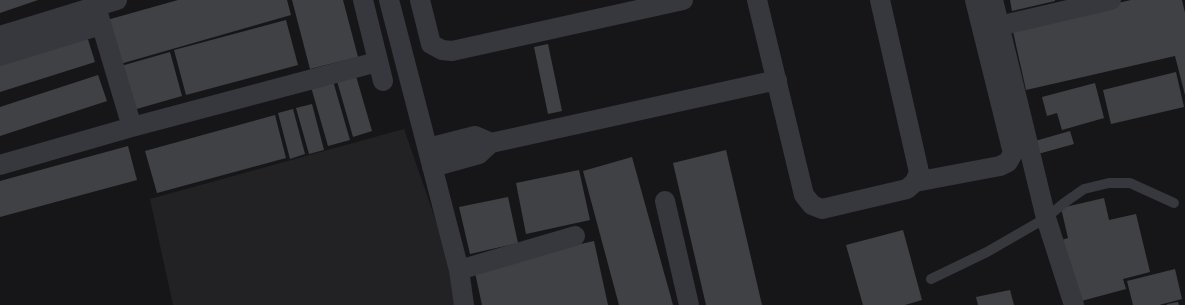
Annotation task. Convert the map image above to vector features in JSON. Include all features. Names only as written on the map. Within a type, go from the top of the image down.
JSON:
[{"type":"street","points":[[0,56],[117,0]]},
{"type":"street","points":[[363,0],[377,62],[383,81]]},
{"type":"street","points":[[388,0],[459,270],[464,305]]},
{"type":"street","points":[[420,0],[431,44],[442,50],[452,51],[683,0]]},
{"type":"street","points":[[757,0],[804,195],[812,205],[822,209],[907,189],[915,182],[919,172],[880,0]]},
{"type":"street","points":[[915,182],[1000,166],[1008,162],[1013,154],[975,0]]},
{"type":"street","points":[[993,0],[1046,218],[1074,305]]},
{"type":"street","points":[[999,26],[1111,0]]},
{"type":"street","points":[[0,36],[97,10]]},
{"type":"street","points":[[97,10],[132,128]]},
{"type":"street","points":[[0,165],[377,62]]},
{"type":"street","points":[[432,167],[479,154],[491,143],[777,80]]},
{"type":"street","points":[[428,148],[475,136],[491,143]]},
{"type":"street","points":[[665,201],[689,305]]},
{"type":"street","points":[[459,270],[575,236]]},
{"type":"lane","points":[[931,278],[987,252],[1046,218],[1084,189],[1109,183],[1130,183],[1174,203]]},
{"type":"shaded area","points":[[404,129],[453,270],[458,305],[173,305],[150,199]]},
{"type":"building","points":[[0,0],[38,0],[0,13]]},
{"type":"building","points":[[178,0],[287,0],[291,15],[120,64],[107,20]]},
{"type":"building","points":[[292,0],[343,0],[358,57],[310,69]]},
{"type":"building","points":[[1010,0],[1055,0],[1055,1],[1012,11]]},
{"type":"building","points":[[1131,0],[1182,0],[1185,13],[1185,95],[1175,56],[1026,90],[1012,27]]},
{"type":"building","points":[[286,20],[298,65],[186,95],[174,50]]},
{"type":"building","points":[[86,33],[95,62],[0,92],[0,60]]},
{"type":"building","points":[[548,44],[562,111],[548,114],[534,47]]},
{"type":"building","points":[[170,52],[182,96],[133,110],[121,66]]},
{"type":"building","points":[[1176,72],[1184,107],[1111,124],[1103,90]]},
{"type":"building","points":[[98,75],[107,101],[0,136],[0,107]]},
{"type":"building","points":[[356,76],[372,131],[353,137],[337,81]]},
{"type":"building","points":[[333,81],[350,140],[328,146],[311,87]]},
{"type":"building","points":[[1095,83],[1104,118],[1062,130],[1057,113],[1047,116],[1042,97]]},
{"type":"building","points":[[312,104],[324,150],[309,154],[296,108]]},
{"type":"building","points":[[293,109],[305,154],[290,159],[278,113]]},
{"type":"building","points":[[275,115],[286,158],[157,193],[145,151]]},
{"type":"building","points":[[1070,131],[1074,144],[1038,154],[1035,141]]},
{"type":"building","points":[[128,146],[137,180],[0,217],[0,181]]},
{"type":"building","points":[[726,150],[762,305],[706,305],[673,163]]},
{"type":"building","points":[[632,157],[673,305],[619,305],[583,171]]},
{"type":"building","points":[[579,170],[590,220],[526,234],[516,183]]},
{"type":"building","points":[[508,197],[518,243],[470,254],[459,207]]},
{"type":"building","points":[[1104,198],[1109,220],[1136,214],[1150,272],[1123,279],[1126,289],[1074,303],[1058,241],[1068,238],[1061,208]]},
{"type":"building","points":[[903,230],[922,300],[905,305],[863,305],[846,245]]},
{"type":"building","points":[[594,241],[608,305],[482,305],[474,268]]},
{"type":"building","points":[[1175,269],[1182,299],[1159,305],[1133,305],[1127,281]]},
{"type":"building","points":[[1010,290],[1014,305],[978,305],[976,297]]},
{"type":"building","points":[[1178,302],[1179,305],[1167,305],[1167,304]]}]
